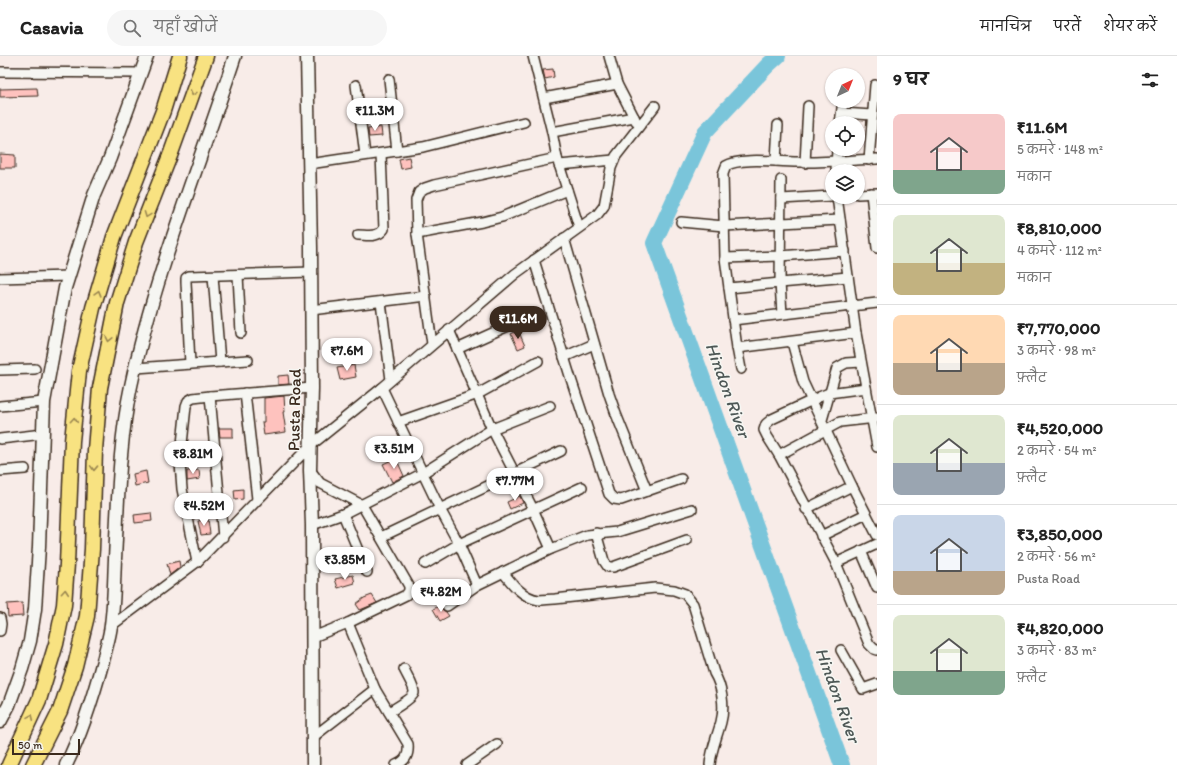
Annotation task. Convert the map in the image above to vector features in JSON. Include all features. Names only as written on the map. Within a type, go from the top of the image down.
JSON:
[{"type":"main road","points":[[9,765],[39,700],[56,644],[64,605],[72,441],[79,372],[93,308],[114,237],[163,111],[180,56]]},
{"type":"main road","points":[[33,765],[60,711],[75,666],[87,616],[92,549],[95,450],[100,388],[117,302],[136,242],[171,153],[206,56]]},
{"type":"street","points":[[0,722],[10,705],[30,641],[36,586],[44,402],[68,276],[94,195],[110,158],[147,56]]},
{"type":"street","points":[[66,765],[85,722],[97,683],[111,626],[122,453],[126,417],[136,368],[158,284],[181,212],[209,136],[235,56]]},
{"type":"street","name":"Pusta Road","points":[[307,56],[312,388],[310,470],[312,525],[313,765]]},
{"type":"street","points":[[533,56],[558,162],[579,227]]},
{"type":"street","points":[[609,56],[617,84],[639,126]]},
{"type":"street","points":[[0,72],[140,73]]},
{"type":"street","points":[[389,79],[397,151]]},
{"type":"street","points":[[544,98],[617,84]]},
{"type":"street","points":[[356,85],[364,156]]},
{"type":"street","points":[[741,370],[725,258],[723,174],[726,166],[733,162],[873,160],[872,115],[875,85]]},
{"type":"street","points":[[111,626],[197,562],[310,446],[382,388],[515,274],[597,215],[604,206],[611,168],[614,160],[655,106]]},
{"type":"street","points":[[805,162],[808,106]]},
{"type":"street","points":[[841,116],[842,108]]},
{"type":"street","points":[[842,113],[872,115]]},
{"type":"street","points":[[552,132],[634,117]]},
{"type":"street","points":[[309,164],[423,147],[524,122]]},
{"type":"street","points":[[776,161],[778,125]]},
{"type":"street","points":[[358,235],[376,235],[381,233],[384,228],[381,154]]},
{"type":"street","points":[[836,156],[836,161]]},
{"type":"street","points":[[432,344],[417,234],[416,200],[419,192],[425,188],[558,162],[614,160]]},
{"type":"street","points":[[781,180],[780,282],[782,314]]},
{"type":"street","points":[[417,234],[502,217],[567,190]]},
{"type":"street","points":[[874,193],[877,248]]},
{"type":"street","points":[[781,199],[825,196]]},
{"type":"street","points":[[838,204],[856,333],[866,388],[874,418],[877,447]]},
{"type":"street","points":[[681,222],[724,226],[840,220]]},
{"type":"street","points":[[564,238],[594,344],[616,414],[647,491]]},
{"type":"street","points":[[725,258],[780,256],[845,251]]},
{"type":"street","points":[[534,260],[609,494],[614,499],[621,500],[681,479]]},
{"type":"street","points":[[190,364],[186,278],[194,274],[214,276],[311,272]]},
{"type":"street","points":[[238,275],[241,334]]},
{"type":"street","points":[[0,278],[68,276]]},
{"type":"street","points":[[214,276],[220,362]]},
{"type":"street","points":[[729,288],[780,282],[848,277]]},
{"type":"street","points":[[311,310],[426,296]]},
{"type":"street","points":[[381,302],[391,380]]},
{"type":"street","points":[[733,320],[877,303]]},
{"type":"street","points":[[457,349],[528,317]]},
{"type":"street","points":[[449,330],[492,429],[533,509],[551,549]]},
{"type":"street","points":[[737,348],[856,333]]},
{"type":"street","points":[[792,342],[803,382],[813,399],[852,486],[877,535]]},
{"type":"street","points":[[564,357],[594,344]]},
{"type":"street","points":[[136,368],[248,360]]},
{"type":"street","points":[[398,422],[478,394],[538,361]]},
{"type":"street","points":[[822,420],[837,368],[846,363],[861,362]]},
{"type":"street","points":[[0,370],[35,369]]},
{"type":"street","points":[[197,562],[182,489],[180,463],[186,406],[188,400],[210,396],[312,388]]},
{"type":"street","points":[[382,388],[440,509],[459,544],[477,585]]},
{"type":"street","points":[[866,388],[830,393],[813,399],[772,419],[766,424],[764,430],[766,436],[779,455],[806,509],[836,563],[869,644],[877,650]]},
{"type":"street","points":[[246,393],[257,499]]},
{"type":"street","points":[[210,396],[223,537]]},
{"type":"street","points":[[0,406],[44,402]]},
{"type":"street","points":[[312,525],[343,514],[423,473],[492,429],[550,406]]},
{"type":"street","points":[[779,455],[840,422],[874,418]]},
{"type":"street","points":[[0,439],[43,434]]},
{"type":"street","points":[[382,538],[560,451]]},
{"type":"street","points":[[0,471],[26,469]]},
{"type":"street","points":[[310,470],[320,483],[362,505],[409,586],[409,591],[406,595],[348,624],[313,638]]},
{"type":"street","points":[[806,509],[852,486]]},
{"type":"street","points":[[425,564],[459,544],[582,487]]},
{"type":"street","points":[[447,606],[477,585],[551,549],[587,535],[617,532],[692,509]]},
{"type":"street","points":[[343,514],[367,572]]},
{"type":"street","points":[[821,536],[866,514]]},
{"type":"street","points":[[596,533],[604,561],[608,567],[613,567],[687,540]]},
{"type":"street","points":[[836,563],[877,544]]},
{"type":"street","points":[[861,551],[877,588]]},
{"type":"street","points":[[504,572],[512,585],[528,597],[538,600],[654,588],[674,590],[685,594],[693,604],[714,673],[719,681],[722,697],[722,721],[712,751],[710,765]]},
{"type":"street","points":[[0,618],[0,631]]},
{"type":"street","points":[[348,624],[376,688],[408,744],[409,754],[403,762],[396,765]]},
{"type":"street","points":[[841,650],[863,688],[877,684]]},
{"type":"street","points":[[389,712],[411,697],[414,693],[414,688],[404,669]]},
{"type":"street","points":[[313,737],[376,688]]},
{"type":"street","points":[[467,765],[497,744]]},
{"type":"street","points":[[308,765],[313,752]]},
{"type":"building","points":[[553,69],[554,77],[545,79],[543,70]]},
{"type":"building","points":[[37,88],[38,96],[0,97],[0,89]]},
{"type":"building","points":[[381,127],[382,136],[369,137],[368,129]]},
{"type":"building","points":[[0,154],[15,155],[15,168],[0,168]]},
{"type":"building","points":[[409,157],[411,167],[401,169],[399,159]]},
{"type":"building","points":[[518,330],[525,346],[518,349],[511,334]]},
{"type":"building","points":[[354,365],[356,377],[340,380],[337,368]]},
{"type":"building","points":[[288,375],[289,384],[278,385],[278,376]]},
{"type":"building","points":[[284,396],[285,412],[283,412],[286,432],[264,435],[262,422],[264,422],[264,398]]},
{"type":"building","points":[[219,428],[233,428],[233,437],[220,437]]},
{"type":"building","points":[[396,458],[404,476],[392,482],[383,464]]},
{"type":"building","points":[[199,470],[200,479],[187,481],[187,471]]},
{"type":"building","points":[[146,471],[148,483],[135,486],[133,474]]},
{"type":"building","points":[[243,489],[243,499],[235,500],[234,490]]},
{"type":"building","points":[[520,496],[523,503],[510,509],[507,502]]},
{"type":"building","points":[[151,513],[152,521],[135,523],[134,515]]},
{"type":"building","points":[[208,519],[210,534],[201,535],[198,521]]},
{"type":"building","points":[[179,561],[180,567],[170,575],[167,564]]},
{"type":"building","points":[[353,575],[355,583],[338,588],[335,579]]},
{"type":"building","points":[[372,595],[377,603],[360,610],[356,604],[364,598]]},
{"type":"building","points":[[22,603],[23,616],[8,617],[7,604]]},
{"type":"building","points":[[441,605],[442,609],[449,616],[440,621],[433,609]]},
{"type":"waterway","name":"Hindon River","points":[[778,56],[705,132],[654,243],[842,765]]}]
